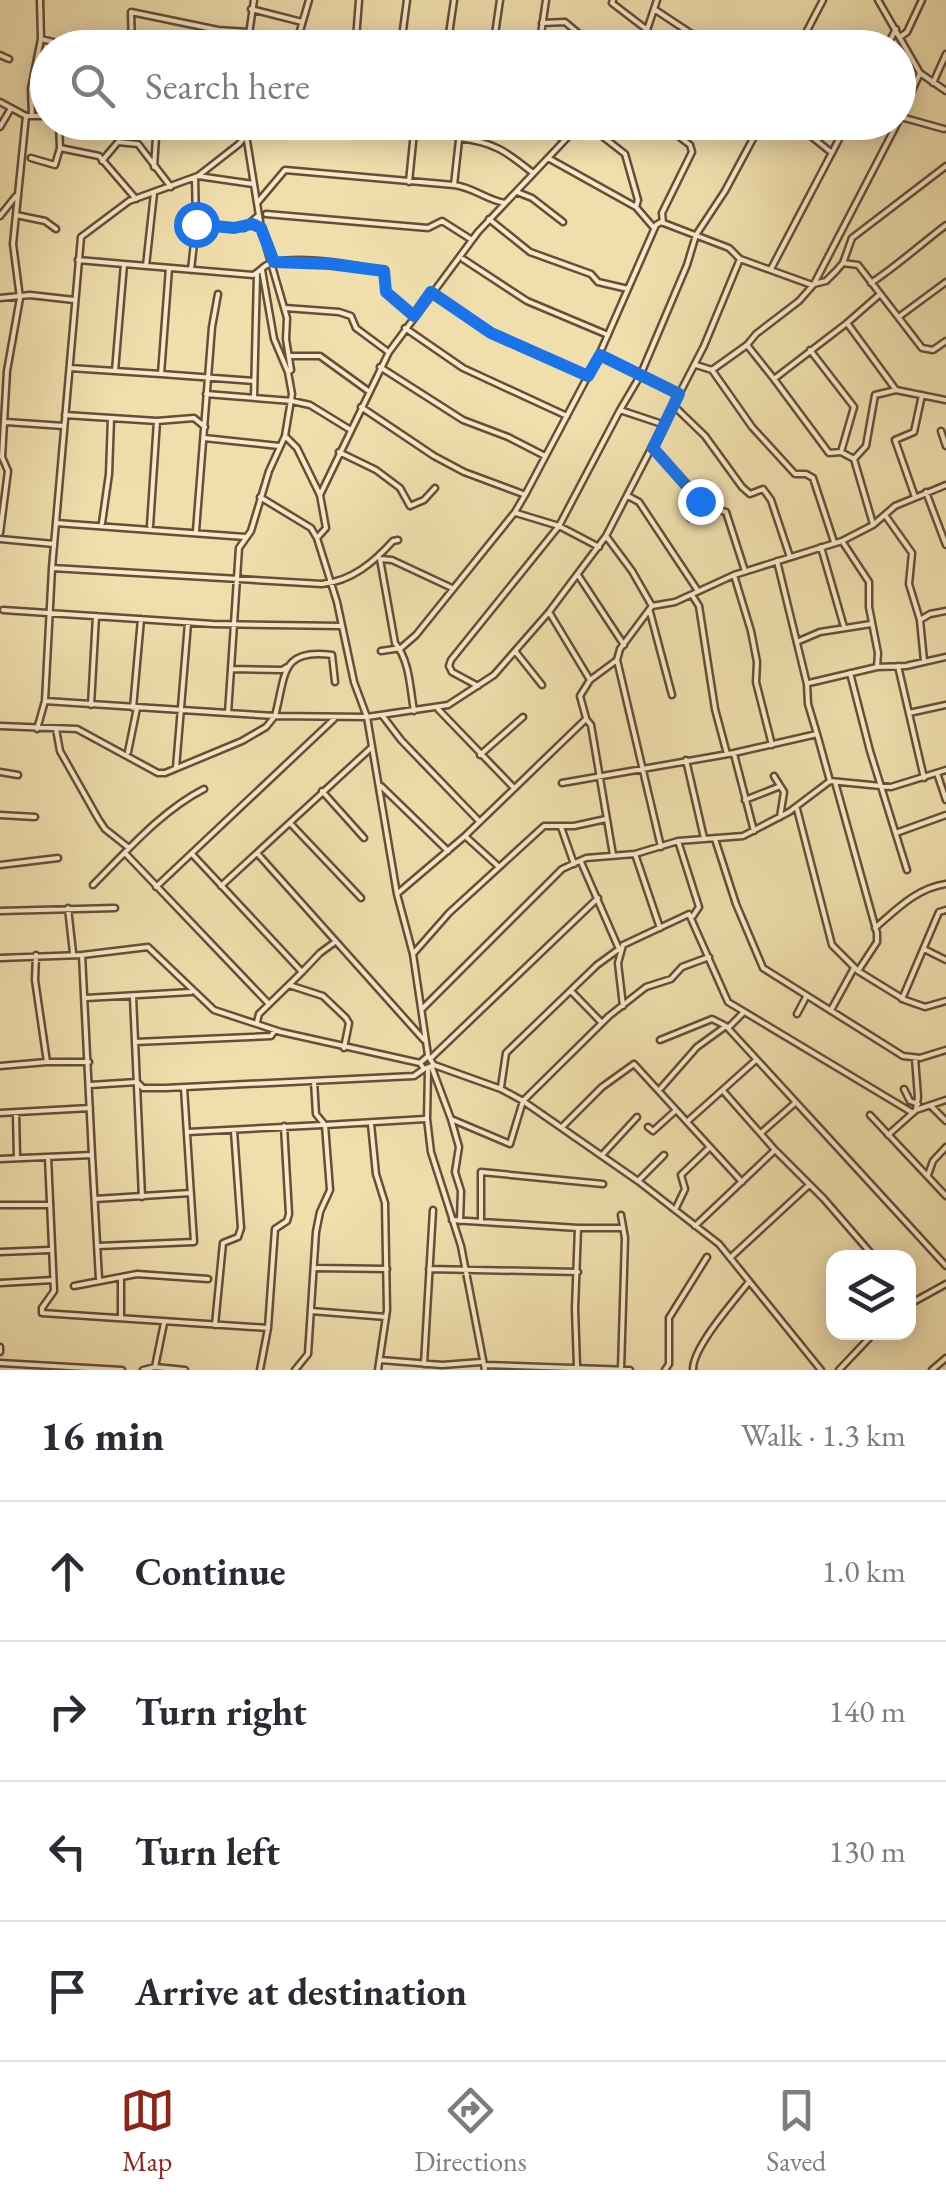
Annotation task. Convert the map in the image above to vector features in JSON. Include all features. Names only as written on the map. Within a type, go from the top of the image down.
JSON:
[{"type":"street","points":[[40,0],[41,30]]},
{"type":"street","points":[[248,30],[254,0]]},
{"type":"street","points":[[301,30],[308,0]]},
{"type":"street","points":[[357,30],[359,0]]},
{"type":"street","points":[[403,30],[407,0]]},
{"type":"street","points":[[449,30],[454,0]]},
{"type":"street","points":[[496,30],[500,0]]},
{"type":"street","points":[[541,30],[546,0]]},
{"type":"street","points":[[611,1],[647,30],[656,0]]},
{"type":"street","points":[[807,30],[823,0]]},
{"type":"street","points":[[908,30],[922,0]]},
{"type":"street","points":[[880,2],[896,29]]},
{"type":"street","points":[[654,8],[686,30]]},
{"type":"street","points":[[251,9],[302,22]]},
{"type":"street","points":[[132,30],[131,12],[218,30]]},
{"type":"street","points":[[542,23],[564,22],[574,30]]},
{"type":"street","points":[[933,83],[946,54]]},
{"type":"street","points":[[0,55],[9,59]]},
{"type":"street","points":[[916,66],[920,73],[946,91]]},
{"type":"street","points":[[916,82],[920,73]]},
{"type":"street","points":[[0,102],[29,116]]},
{"type":"street","points":[[30,102],[16,196],[13,244],[20,298],[7,371],[1,455],[8,471],[0,536],[54,544]]},
{"type":"street","points":[[0,127],[11,108]]},
{"type":"street","points":[[916,124],[944,130]]},
{"type":"street","points":[[31,158],[55,165],[60,140]]},
{"type":"street","points":[[102,160],[118,142],[132,140],[171,187]]},
{"type":"street","points":[[154,167],[156,140]]},
{"type":"street","points":[[38,728],[45,701],[52,568],[81,237],[103,218],[136,199],[196,176],[240,140]]},
{"type":"street","points":[[247,140],[258,216],[284,308],[291,370],[288,372]]},
{"type":"street","points":[[409,182],[413,140]]},
{"type":"street","points":[[454,185],[460,140]]},
{"type":"street","points":[[475,140],[507,151],[533,174]]},
{"type":"street","points":[[320,495],[388,352],[488,219],[564,140]]},
{"type":"street","points":[[607,140],[625,154],[638,200],[636,207]]},
{"type":"street","points":[[664,223],[662,213],[692,152],[682,140]]},
{"type":"street","points":[[478,686],[452,672],[452,660],[559,526],[640,376],[696,235],[752,140]]},
{"type":"street","points":[[816,140],[832,153]]},
{"type":"street","points":[[771,269],[839,140]]},
{"type":"street","points":[[712,370],[799,301],[813,284],[889,140]]},
{"type":"street","points":[[60,148],[99,156],[136,199]]},
{"type":"street","points":[[548,158],[636,207],[654,228]]},
{"type":"street","points":[[381,651],[400,648],[438,610],[515,512],[600,355],[654,228],[664,223],[729,248],[740,260],[813,284],[826,281],[843,263],[852,238],[946,166]]},
{"type":"street","points":[[258,202],[285,170],[467,186],[493,201],[505,203]]},
{"type":"street","points":[[196,176],[255,184]]},
{"type":"street","points":[[190,270],[196,224],[196,176]]},
{"type":"street","points":[[517,192],[532,198],[563,222]]},
{"type":"street","points":[[146,266],[154,193]]},
{"type":"street","points":[[0,216],[16,196]]},
{"type":"street","points":[[266,214],[428,228],[442,221],[472,240]]},
{"type":"street","points":[[16,215],[45,221],[56,229]]},
{"type":"street","points":[[252,224],[258,216]]},
{"type":"street","points":[[488,219],[530,252],[591,274],[598,282],[628,289]]},
{"type":"street","points":[[196,224],[234,228],[252,224],[261,228]]},
{"type":"street","points":[[871,283],[903,256],[929,242],[946,225]]},
{"type":"street","points":[[461,258],[527,301],[608,335]]},
{"type":"street","points":[[78,260],[257,274]]},
{"type":"street","points":[[45,701],[228,714],[366,717],[438,709],[478,686],[494,675],[550,612],[606,536],[674,406],[740,260]]},
{"type":"street","points":[[254,397],[257,274],[261,267],[274,262],[384,271],[386,292],[414,316]]},
{"type":"street","points":[[843,263],[858,264],[922,348],[932,350],[946,341]]},
{"type":"street","points":[[114,371],[124,264]]},
{"type":"street","points":[[228,714],[239,548],[251,530],[285,436],[292,400],[288,372],[274,339],[261,267]]},
{"type":"street","points":[[161,374],[169,268]]},
{"type":"street","points":[[900,316],[946,282]]},
{"type":"street","points":[[431,292],[491,333],[588,376]]},
{"type":"street","points":[[196,532],[218,294]]},
{"type":"street","points":[[0,298],[30,295],[74,300]]},
{"type":"street","points":[[774,379],[880,295]]},
{"type":"street","points":[[284,308],[351,316],[356,328],[388,352]]},
{"type":"street","points":[[847,322],[896,390]]},
{"type":"street","points":[[405,328],[463,368],[567,416]]},
{"type":"street","points":[[747,345],[829,453],[841,452],[854,459],[873,525]]},
{"type":"street","points":[[810,350],[854,407],[841,452]]},
{"type":"street","points":[[600,355],[679,394]]},
{"type":"street","points":[[289,356],[320,356],[368,391]]},
{"type":"street","points":[[694,364],[712,370],[752,426],[796,474],[813,478],[834,543]]},
{"type":"street","points":[[380,367],[462,420],[546,456]]},
{"type":"street","points":[[70,368],[254,381]]},
{"type":"street","points":[[854,459],[866,446],[875,396],[896,390],[946,400]]},
{"type":"street","points":[[206,394],[292,400],[310,405],[350,430]]},
{"type":"street","points":[[915,497],[895,440],[914,432],[922,395]]},
{"type":"street","points":[[674,406],[705,436],[742,487],[750,494],[763,489],[772,500],[790,557]]},
{"type":"street","points":[[361,407],[434,456],[525,495]]},
{"type":"street","points":[[620,410],[664,426]]},
{"type":"street","points":[[65,415],[157,422],[194,418],[205,427]]},
{"type":"street","points":[[102,524],[111,418]]},
{"type":"street","points":[[6,422],[64,426]]},
{"type":"street","points":[[150,528],[157,422]]},
{"type":"street","points":[[941,431],[946,446]]},
{"type":"street","points":[[285,436],[297,448],[320,495],[326,528],[317,538]]},
{"type":"street","points":[[204,438],[281,446]]},
{"type":"street","points":[[653,448],[710,513]]},
{"type":"street","points":[[339,452],[361,461],[393,483],[410,506],[424,500],[434,488]]},
{"type":"street","points":[[614,855],[590,725],[580,696],[590,680],[617,660],[651,609],[744,571],[842,541],[915,497],[946,486]]},
{"type":"street","points":[[926,492],[946,545]]},
{"type":"street","points":[[628,496],[639,502],[695,592],[715,709],[754,832]]},
{"type":"street","points":[[260,497],[311,528],[317,538],[351,658],[381,786],[397,894],[413,954],[430,1057],[427,1119],[431,1152],[462,1246],[483,1366]]},
{"type":"street","points":[[515,512],[559,526],[599,547]]},
{"type":"street","points":[[690,518],[726,512],[744,571]]},
{"type":"street","points":[[885,515],[912,553],[909,584],[920,620],[924,661]]},
{"type":"street","points":[[56,523],[245,536]]},
{"type":"street","points":[[606,536],[632,571],[651,609],[672,694]]},
{"type":"street","points":[[52,568],[331,583],[380,559],[398,540]]},
{"type":"street","points":[[842,541],[869,582],[877,667]]},
{"type":"street","points":[[821,547],[844,627]]},
{"type":"street","points":[[380,559],[392,560],[452,588]]},
{"type":"street","points":[[380,559],[395,643],[408,669],[414,711]]},
{"type":"street","points":[[778,560],[807,684],[808,704],[875,928],[876,942],[830,1010]]},
{"type":"street","points":[[578,575],[624,645]]},
{"type":"street","points":[[734,575],[751,631],[756,682],[772,746]]},
{"type":"street","points":[[1,609],[188,623],[341,626]]},
{"type":"street","points":[[920,620],[946,611]]},
{"type":"street","points":[[550,612],[590,680]]},
{"type":"street","points":[[91,704],[96,616]]},
{"type":"street","points":[[128,754],[141,619]]},
{"type":"street","points":[[176,770],[188,623]]},
{"type":"street","points":[[798,642],[844,627],[871,624]]},
{"type":"street","points":[[515,650],[542,685]]},
{"type":"street","points":[[0,726],[86,732],[158,773],[176,770],[266,727],[275,716],[288,668],[296,656],[332,655],[335,682]]},
{"type":"street","points":[[807,684],[877,667],[946,657]]},
{"type":"street","points":[[617,660],[661,848]]},
{"type":"street","points":[[898,666],[924,778]]},
{"type":"street","points":[[231,670],[288,668]]},
{"type":"street","points":[[850,673],[907,870]]},
{"type":"street","points":[[909,712],[946,705]]},
{"type":"street","points":[[438,709],[514,788]]},
{"type":"street","points":[[382,715],[479,821]]},
{"type":"street","points":[[480,755],[523,716]]},
{"type":"street","points":[[156,887],[336,717]]},
{"type":"street","points":[[397,894],[465,836],[586,719]]},
{"type":"street","points":[[56,729],[60,751],[105,829],[270,1004]]},
{"type":"street","points":[[562,783],[772,746],[817,734]]},
{"type":"street","points":[[221,886],[372,746]]},
{"type":"street","points":[[686,760],[704,839]]},
{"type":"street","points":[[422,1009],[562,869],[586,858],[635,854],[678,841],[754,832],[797,807],[832,780],[881,786],[946,770]]},
{"type":"street","points":[[0,772],[18,775]]},
{"type":"street","points":[[936,773],[946,800]]},
{"type":"street","points":[[774,776],[784,794],[780,818]]},
{"type":"street","points":[[381,786],[448,851]]},
{"type":"street","points":[[745,800],[779,787]]},
{"type":"street","points":[[93,885],[183,800],[204,789]]},
{"type":"street","points":[[322,792],[364,838]]},
{"type":"street","points":[[797,807],[832,945],[856,969],[902,999],[925,1006],[946,1001]]},
{"type":"street","points":[[0,815],[35,817]]},
{"type":"street","points":[[896,833],[946,815]]},
{"type":"street","points":[[413,954],[449,913],[544,826],[606,819]]},
{"type":"street","points":[[290,823],[361,898]]},
{"type":"street","points":[[561,827],[574,864]]},
{"type":"street","points":[[465,836],[498,866]]},
{"type":"street","points":[[715,839],[758,961],[772,974],[904,1056],[915,1058],[946,1050]]},
{"type":"street","points":[[678,841],[699,907],[693,917]]},
{"type":"street","points":[[257,853],[426,1043]]},
{"type":"street","points":[[192,854],[302,972]]},
{"type":"street","points":[[635,854],[660,928]]},
{"type":"street","points":[[0,865],[58,858]]},
{"type":"street","points":[[581,862],[620,949],[623,1006]]},
{"type":"street","points":[[875,928],[913,896],[946,884]]},
{"type":"street","points":[[420,1063],[598,898]]},
{"type":"street","points":[[68,907],[73,953]]},
{"type":"street","points":[[0,910],[115,908]]},
{"type":"street","points":[[902,999],[939,912],[946,910]]},
{"type":"street","points":[[501,1089],[506,1053],[596,965],[622,944],[682,916],[693,917]]},
{"type":"street","points":[[693,917],[728,1002],[915,1109]]},
{"type":"street","points":[[256,1024],[258,1016],[320,952],[336,942]]},
{"type":"street","points":[[0,958],[82,955],[148,947],[214,1010],[344,1048],[420,1063],[501,1089],[638,1181],[720,1244],[820,1370]]},
{"type":"street","points":[[924,949],[946,960]]},
{"type":"street","points":[[36,955],[35,980],[48,1062]]},
{"type":"street","points":[[82,955],[99,1279]]},
{"type":"street","points":[[451,1119],[510,1144],[523,1101],[602,1024],[646,987],[708,957]]},
{"type":"street","points":[[290,984],[323,996],[346,1018],[349,1023],[344,1048]]},
{"type":"street","points":[[570,991],[602,1024]]},
{"type":"street","points":[[86,998],[192,992]]},
{"type":"street","points":[[133,997],[142,1197]]},
{"type":"street","points":[[797,1014],[806,997]]},
{"type":"street","points":[[659,1089],[697,1047],[744,1012]]},
{"type":"street","points":[[660,1040],[712,1019],[727,1027],[946,1266]]},
{"type":"street","points":[[135,1042],[270,1036],[275,1030]]},
{"type":"street","points":[[915,1058],[915,1109]]},
{"type":"street","points":[[688,1122],[756,1060]]},
{"type":"street","points":[[0,1066],[89,1062]]},
{"type":"street","points":[[562,1128],[602,1087],[634,1064],[742,1182]]},
{"type":"street","points":[[90,1086],[137,1082],[143,1088],[184,1088],[414,1076],[430,1068]]},
{"type":"street","points":[[430,1068],[459,1146],[455,1172],[461,1192],[460,1221]]},
{"type":"street","points":[[295,1370],[308,1354],[320,1212],[330,1190],[324,1125],[316,1114],[314,1081]]},
{"type":"street","points":[[98,1246],[194,1242],[184,1088]]},
{"type":"street","points":[[904,1089],[915,1109]]},
{"type":"street","points":[[724,1092],[868,1250]]},
{"type":"street","points":[[888,1135],[915,1109],[946,1100]]},
{"type":"street","points":[[760,1134],[795,1102]]},
{"type":"street","points":[[931,1106],[946,1121]]},
{"type":"street","points":[[0,1112],[92,1108]]},
{"type":"street","points":[[648,1127],[652,1131],[675,1111]]},
{"type":"street","points":[[16,1112],[17,1158]]},
{"type":"street","points":[[870,1115],[946,1196]]},
{"type":"street","points":[[602,1156],[637,1117]]},
{"type":"street","points":[[186,1132],[427,1119]]},
{"type":"street","points":[[371,1124],[376,1174],[385,1203],[387,1269],[386,1316],[378,1370]]},
{"type":"street","points":[[260,1370],[268,1328],[275,1228],[287,1221],[290,1214],[284,1126]]},
{"type":"street","points":[[215,1325],[223,1243],[238,1237],[241,1228],[234,1131]]},
{"type":"street","points":[[675,1210],[685,1189],[681,1175],[710,1147]]},
{"type":"street","points":[[928,1175],[933,1161],[946,1147]]},
{"type":"street","points":[[695,1226],[774,1150]]},
{"type":"street","points":[[0,1159],[92,1155]]},
{"type":"street","points":[[638,1181],[664,1155]]},
{"type":"street","points":[[48,1157],[54,1291],[42,1313],[268,1328]]},
{"type":"street","points":[[481,1221],[481,1172],[603,1184]]},
{"type":"street","points":[[730,1258],[809,1184]]},
{"type":"street","points":[[96,1199],[190,1193]]},
{"type":"street","points":[[0,1205],[49,1206]]},
{"type":"street","points":[[424,1364],[433,1210]]},
{"type":"street","points":[[620,1369],[624,1228],[621,1215]]},
{"type":"street","points":[[452,1220],[624,1228]]},
{"type":"street","points":[[577,1366],[578,1228]]},
{"type":"street","points":[[0,1252],[51,1250]]},
{"type":"street","points":[[665,1370],[669,1318],[707,1256]]},
{"type":"street","points":[[314,1268],[387,1269]]},
{"type":"street","points":[[430,1269],[578,1272]]},
{"type":"street","points":[[74,1286],[146,1274],[208,1278]]},
{"type":"street","points":[[120,1277],[121,1318]]},
{"type":"street","points":[[0,1283],[53,1280]]},
{"type":"street","points":[[693,1370],[692,1362],[702,1346],[750,1281]]},
{"type":"street","points":[[916,1300],[946,1284]]},
{"type":"street","points":[[311,1311],[386,1316]]},
{"type":"street","points":[[155,1367],[164,1322]]},
{"type":"street","points":[[840,1370],[868,1340]]},
{"type":"street","points":[[932,1370],[946,1358]]},
{"type":"street","points":[[379,1360],[630,1370]]},
{"type":"street","points":[[0,1363],[122,1370]]},
{"type":"street","points":[[143,1370],[185,1370]]},
{"type":"route","points":[[196,224],[234,228],[252,224],[261,228],[274,262],[384,271],[386,292],[414,316],[431,292],[491,333],[588,376],[600,355],[679,394],[653,448],[700,501]]}]
